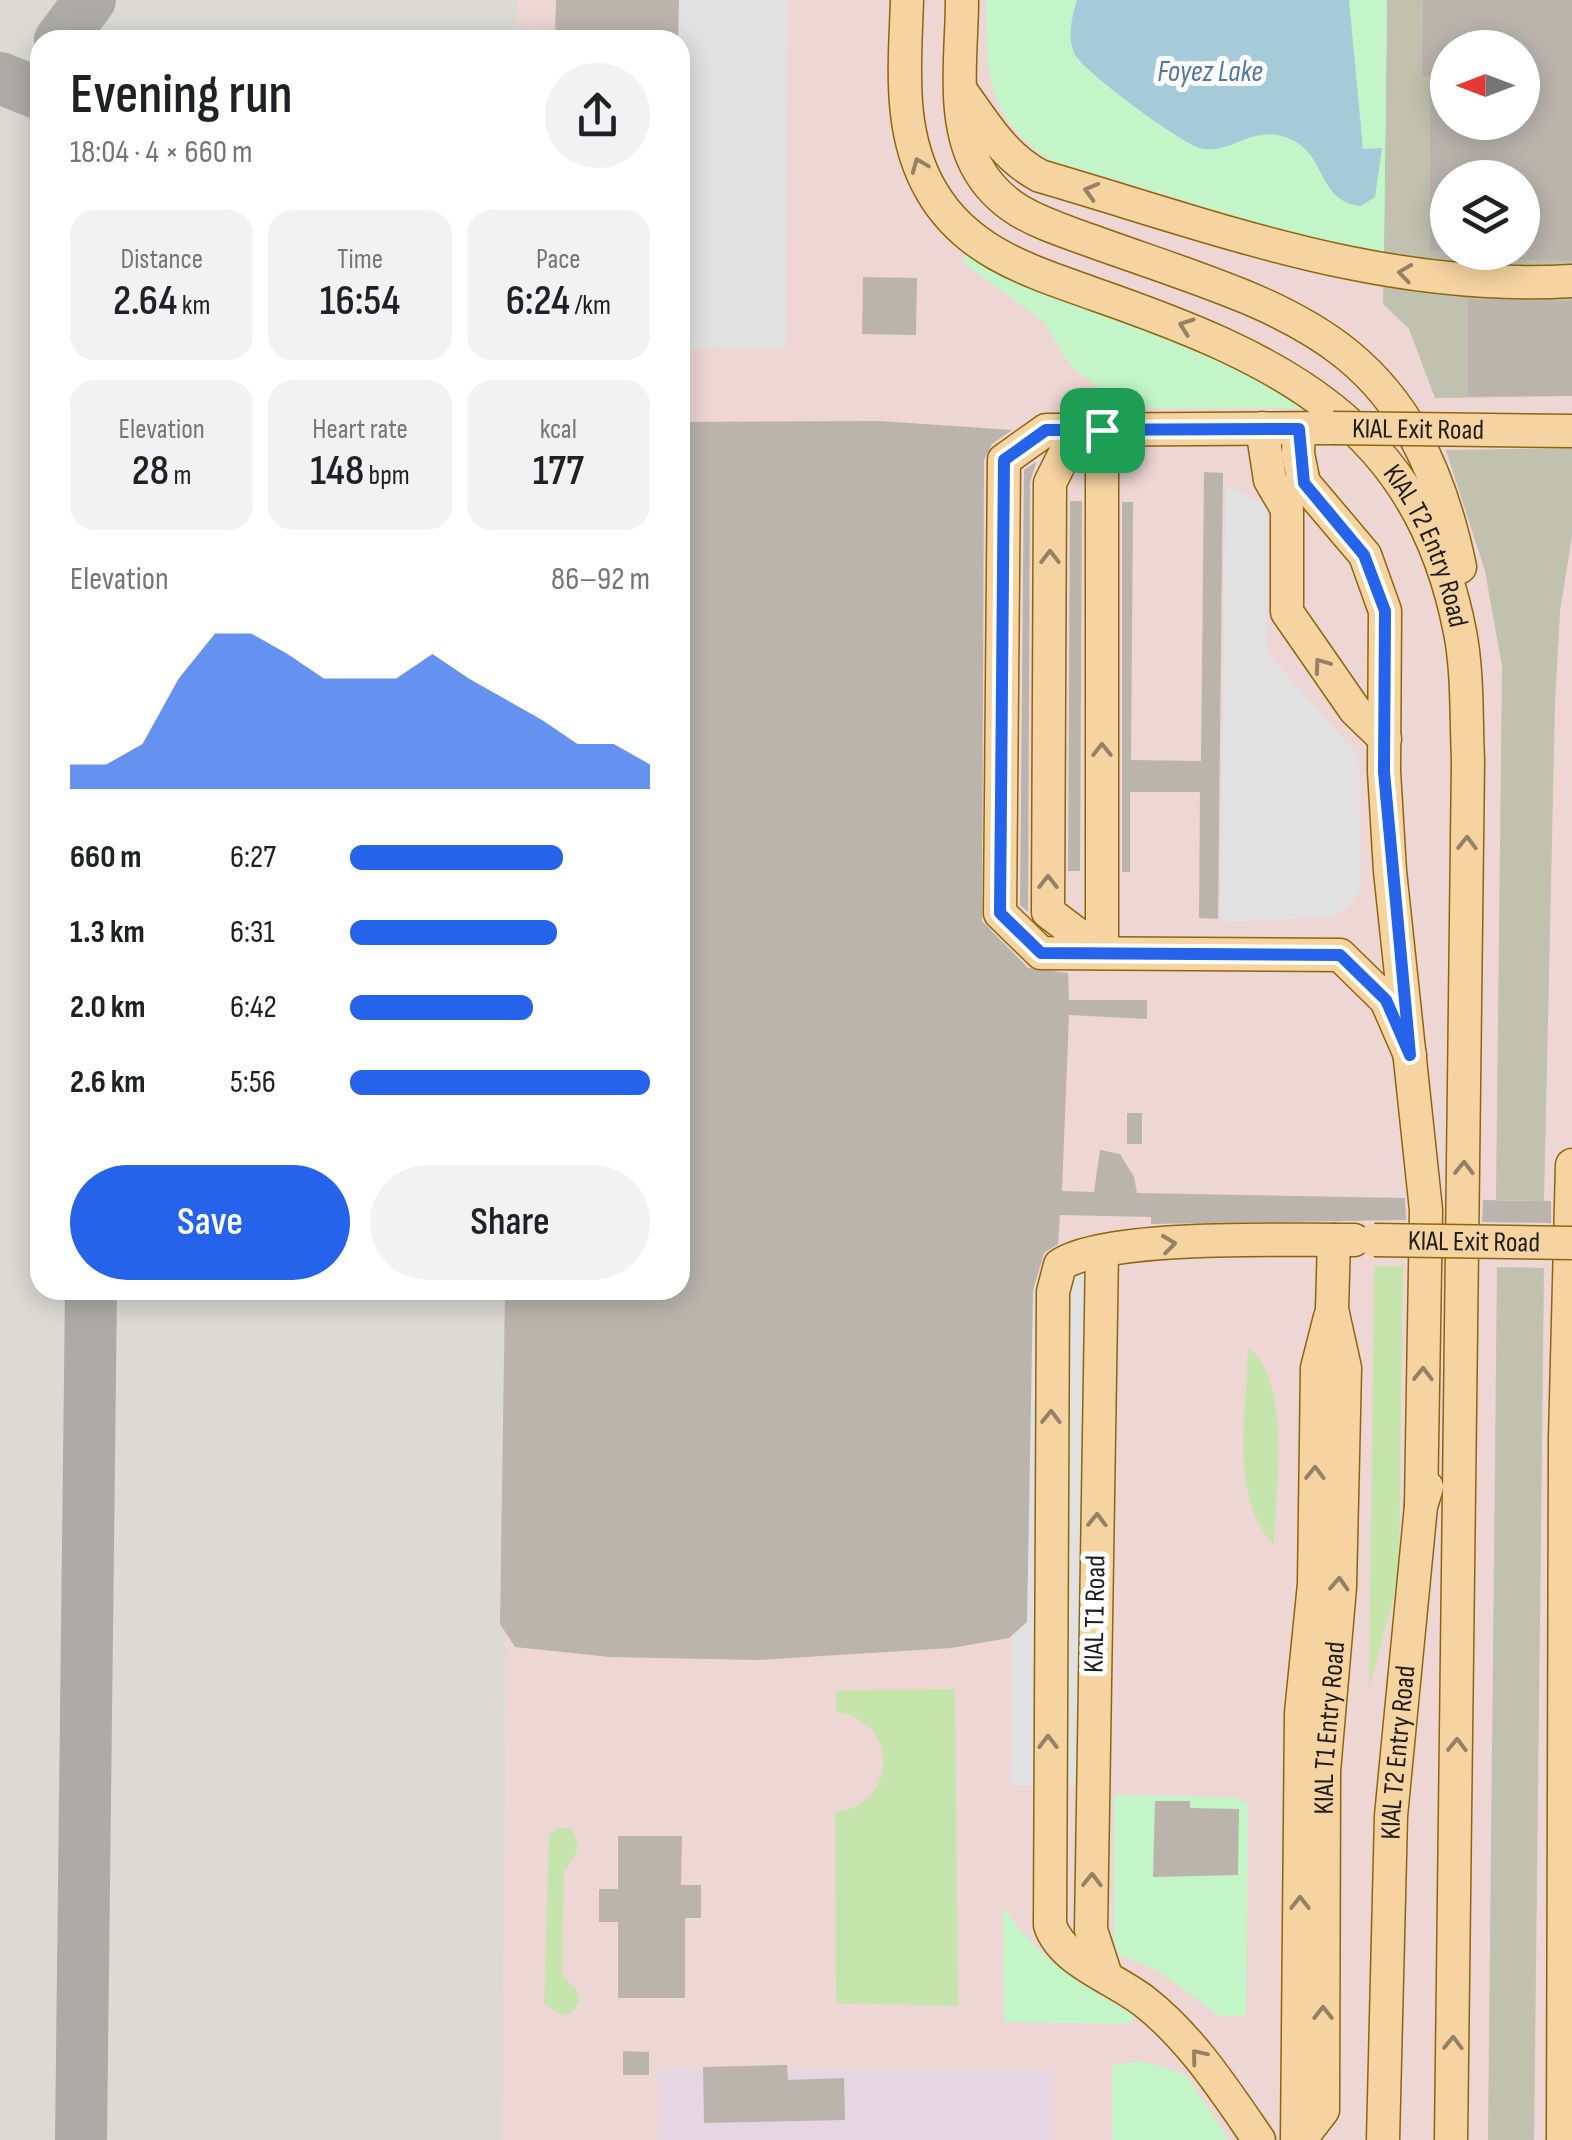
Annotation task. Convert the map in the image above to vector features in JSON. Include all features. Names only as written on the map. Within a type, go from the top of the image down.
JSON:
[{"type":"main road","name":"KIAL T2 Entry Road","points":[[906,0],[905,91],[912,144],[932,194],[962,230],[1019,268],[1200,331],[1275,367],[1330,406],[1398,481],[1432,540],[1454,605],[1462,638],[1468,760],[1451,2140]]},
{"type":"main road","points":[[962,0],[962,92],[969,148],[987,182],[1012,208],[1043,225],[1268,304],[1332,340],[1369,373],[1404,418],[1430,468],[1455,542],[1468,612],[1468,760]]},
{"type":"main road","points":[[962,92],[1008,154],[1040,176],[1330,262],[1481,282],[1572,281]]},
{"type":"main road","points":[[1262,428],[1270,480],[1287,509],[1288,612],[1355,710],[1385,738]]},
{"type":"main road","points":[[1299,429],[1304,483],[1354,539],[1380,591],[1387,632],[1385,738],[1390,872],[1426,1210],[1421,1506]]},
{"type":"main road","name":"KIAL Exit Road","points":[[1102,953],[1041,953],[1000,913],[1004,460],[1046,430],[1572,431]]},
{"type":"main road","points":[[1102,953],[1102,430],[1067,450],[1050,483],[1048,912],[1102,953],[1340,955],[1386,1000],[1410,1055]]},
{"type":"main road","points":[[1563,2140],[1566,1439],[1572,1165]]},
{"type":"main road","name":"KIAL T2 Entry Road","points":[[1383,2140],[1391,1816],[1421,1506],[1462,1370],[1426,1210]]},
{"type":"main road","points":[[1087,1254],[1206,1240],[1334,1240]]},
{"type":"main road","name":"KIAL Exit Road","points":[[1334,1240],[1572,1243]]},
{"type":"main road","name":"KIAL T1 Entry Road","points":[[1299,2140],[1323,2110],[1324,1771],[1340,1588],[1345,1368],[1332,1309],[1334,1240]]},
{"type":"main road","name":"KIAL T1 Road","points":[[1087,1254],[1091,1930],[1106,1976],[1056,1943],[1048,1906],[1053,1292],[1060,1265],[1087,1254]]},
{"type":"main road","points":[[1106,1976],[1178,2030],[1259,2140]]},
{"type":"shaded area","points":[[0,0],[1572,0],[1572,2140],[0,2140]]},
{"type":"shaded area","points":[[0,0],[517,0],[517,30],[30,30],[30,1300],[508,1300],[502,2140],[0,2140]]},
{"type":"shaded area","points":[[679,0],[788,0],[786,348],[690,348],[690,30],[679,30]]},
{"type":"shaded area","points":[[1387,0],[1572,0],[1572,396],[1435,398],[1409,329],[1383,304]]},
{"type":"shaded area","points":[[1572,448],[1572,536],[1560,611],[1555,703],[1544,1201],[1496,1200],[1502,666],[1485,571],[1446,450]]},
{"type":"shaded area","points":[[1226,485],[1268,506],[1267,652],[1359,756],[1360,891],[1348,907],[1330,917],[1220,923]]},
{"type":"shaded area","points":[[1497,1267],[1544,1268],[1534,2140],[1488,2140]]},
{"type":"shaded area","points":[[1015,1276],[1088,1277],[1084,1786],[1011,1786]]},
{"type":"shaded area","points":[[658,2069],[1053,2070],[1052,2140],[657,2140]]},
{"type":"green space","points":[[986,0],[1387,0],[1384,254],[1328,244],[1050,160],[1028,143],[1001,109],[989,71]]},
{"type":"green space","points":[[968,254],[1200,340],[1306,408],[1126,408],[1071,366],[1043,321],[962,262]]},
{"type":"green space","points":[[1374,1266],[1403,1266],[1399,1577],[1369,1689]]},
{"type":"green space","points":[[1248,1348],[1262,1363],[1276,1411],[1274,1545],[1250,1502],[1245,1478]]},
{"type":"green space","points":[[955,1689],[958,2006],[836,2003],[835,1812],[856,1806],[871,1795],[883,1762],[872,1730],[857,1718],[836,1712],[836,1690]]},
{"type":"green space","points":[[1114,1795],[1235,1797],[1248,1805],[1246,2015],[1221,2017],[1160,1972],[1119,1954],[1114,1942]]},
{"type":"green space","points":[[571,1828],[577,1846],[564,1870],[562,1974],[577,1992],[579,2003],[570,2014],[562,2015],[544,2004],[549,1835],[556,1829]]},
{"type":"green space","points":[[1003,1907],[1032,1943],[1062,1970],[1136,2016],[1128,2024],[1004,2022]]},
{"type":"green space","points":[[1143,2061],[1186,2075],[1229,2140],[1113,2140],[1112,2065]]},
{"type":"water","name":"Foyez Lake","points":[[1077,0],[1349,0],[1363,149],[1382,148],[1375,197],[1361,206],[1347,203],[1329,187],[1303,147],[1279,135],[1256,136],[1225,147],[1203,149],[1156,122],[1113,90],[1074,53],[1071,33]]},
{"type":"building","points":[[556,0],[679,0],[678,30],[555,30]]},
{"type":"building","points":[[1423,0],[1572,0],[1572,261],[1540,260],[1540,160],[1430,160],[1430,140],[1540,140],[1540,30],[1430,30],[1430,76],[1422,76]]},
{"type":"building","points":[[863,277],[917,278],[916,335],[862,334]]},
{"type":"building","points":[[1468,299],[1572,301],[1572,396],[1468,396]]},
{"type":"building","points":[[879,421],[1012,430],[992,444],[984,460],[982,921],[1028,968],[1068,973],[1069,1000],[1147,1000],[1147,1019],[1069,1015],[1062,1191],[1094,1192],[1100,1150],[1120,1154],[1134,1177],[1137,1193],[1405,1198],[1406,1220],[1151,1224],[1151,1217],[1060,1215],[1058,1244],[1044,1253],[1033,1291],[1027,1622],[1009,1638],[951,1648],[757,1660],[610,1657],[515,1647],[500,1624],[505,1300],[690,1300],[690,422]]},
{"type":"building","points":[[1036,462],[1030,483],[1028,912],[1020,905],[1024,470]]},
{"type":"building","points":[[1204,472],[1223,473],[1218,919],[1199,918],[1200,792],[1130,792],[1130,872],[1122,872],[1122,502],[1133,502],[1131,760],[1201,761]]},
{"type":"building","points":[[1070,501],[1082,501],[1080,871],[1068,871]]},
{"type":"building","points":[[1127,1113],[1142,1113],[1142,1144],[1127,1144]]},
{"type":"building","points":[[1483,1200],[1551,1201],[1551,1223],[1482,1222]]},
{"type":"building","points":[[1155,1801],[1190,1801],[1190,1808],[1239,1809],[1238,1875],[1153,1877]]},
{"type":"building","points":[[618,1836],[682,1836],[681,1885],[701,1885],[701,1918],[685,1918],[685,1998],[618,1998],[618,1922],[599,1922],[599,1889],[618,1889]]},
{"type":"building","points":[[623,2051],[649,2052],[649,2075],[623,2075]]},
{"type":"building","points":[[787,2065],[788,2080],[844,2078],[845,2120],[704,2123],[703,2067]]},
{"type":"taxiway","points":[[68,30],[90,0]]},
{"type":"taxiway","points":[[0,78],[30,90]]},
{"type":"taxiway","points":[[81,2140],[91,1300]]},
{"type":"route","points":[[1299,429],[1299,469],[1304,483],[1354,539],[1373,572],[1387,632],[1384,772],[1390,872],[1410,1055],[1386,1000],[1340,955],[1041,953],[1000,913],[1004,460],[1046,430],[1102,430],[1299,429]]}]
